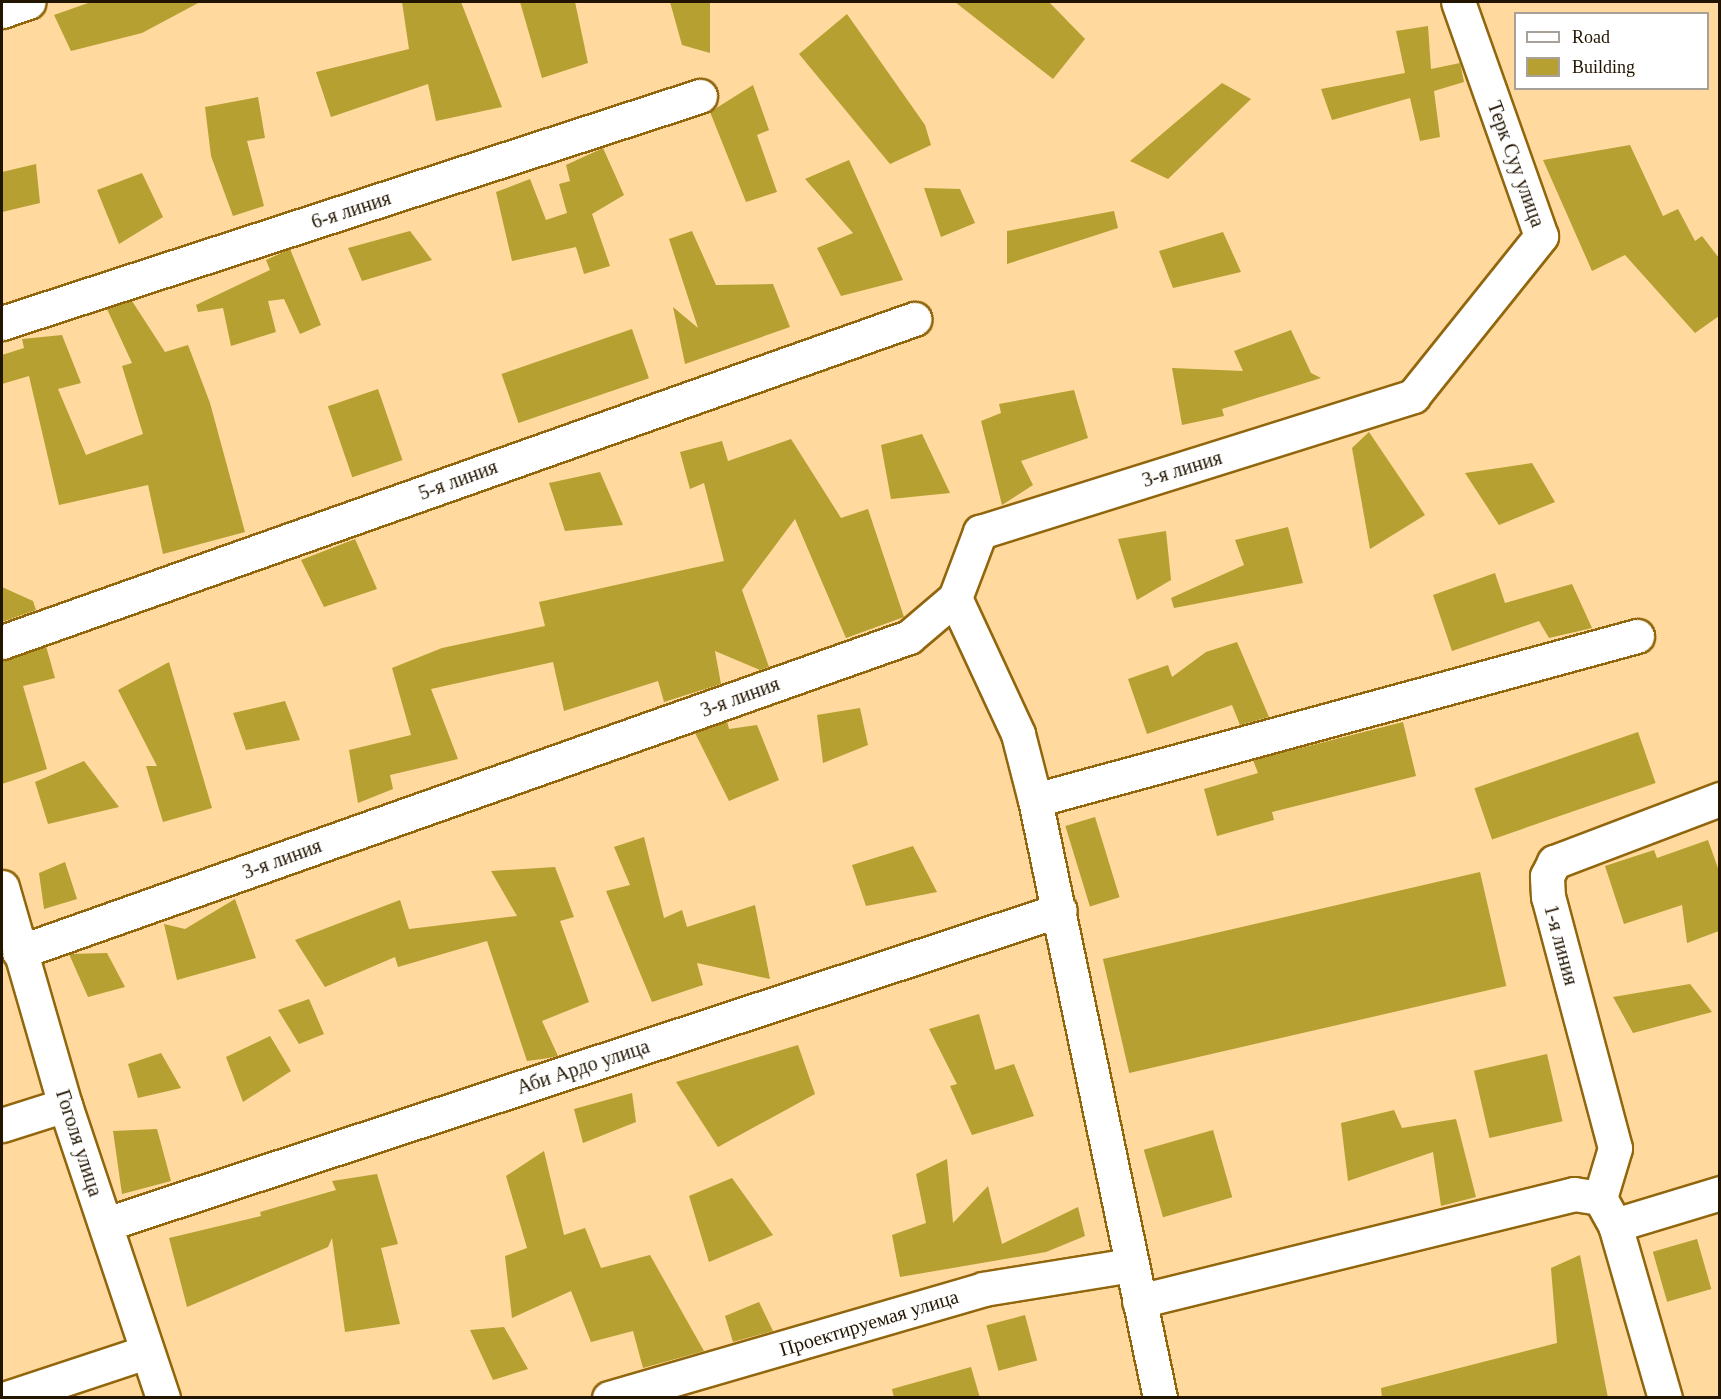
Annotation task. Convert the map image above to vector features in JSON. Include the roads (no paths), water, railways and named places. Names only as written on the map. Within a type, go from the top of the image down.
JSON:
[{"type":"street","points":[[2,11],[28,2]]},
{"type":"street","name":"Терк Суу улица","points":[[1413,396],[1541,236],[1458,2]]},
{"type":"street","name":"6-я линия","points":[[2,323],[700,96]]},
{"type":"street","name":"5-я линия","points":[[2,642],[914,319]]},
{"type":"street","name":"3-я линия","points":[[20,952],[909,637],[955,598],[980,532],[1413,396]]},
{"type":"street","points":[[955,598],[1018,734],[1035,800],[1060,910],[1160,1398]]},
{"type":"street","points":[[1035,800],[1637,636]]},
{"type":"street","name":"1-я линия","points":[[1607,1211],[1615,1148],[1548,897],[1547,876],[1554,862],[1719,799]]},
{"type":"street","name":"Гоголя улица","points":[[2,887],[65,1105],[163,1398]]},
{"type":"street","name":"Аби Ардо улица","points":[[106,1224],[1060,910]]},
{"type":"street","points":[[2,1125],[65,1105]]},
{"type":"street","points":[[1139,1301],[1574,1194],[1607,1211],[1719,1192]]},
{"type":"street","points":[[1607,1211],[1665,1398]]},
{"type":"street","name":"Проектируемая улица","points":[[609,1398],[983,1289],[1131,1265]]},
{"type":"street","points":[[7,1398],[146,1352]]}]
